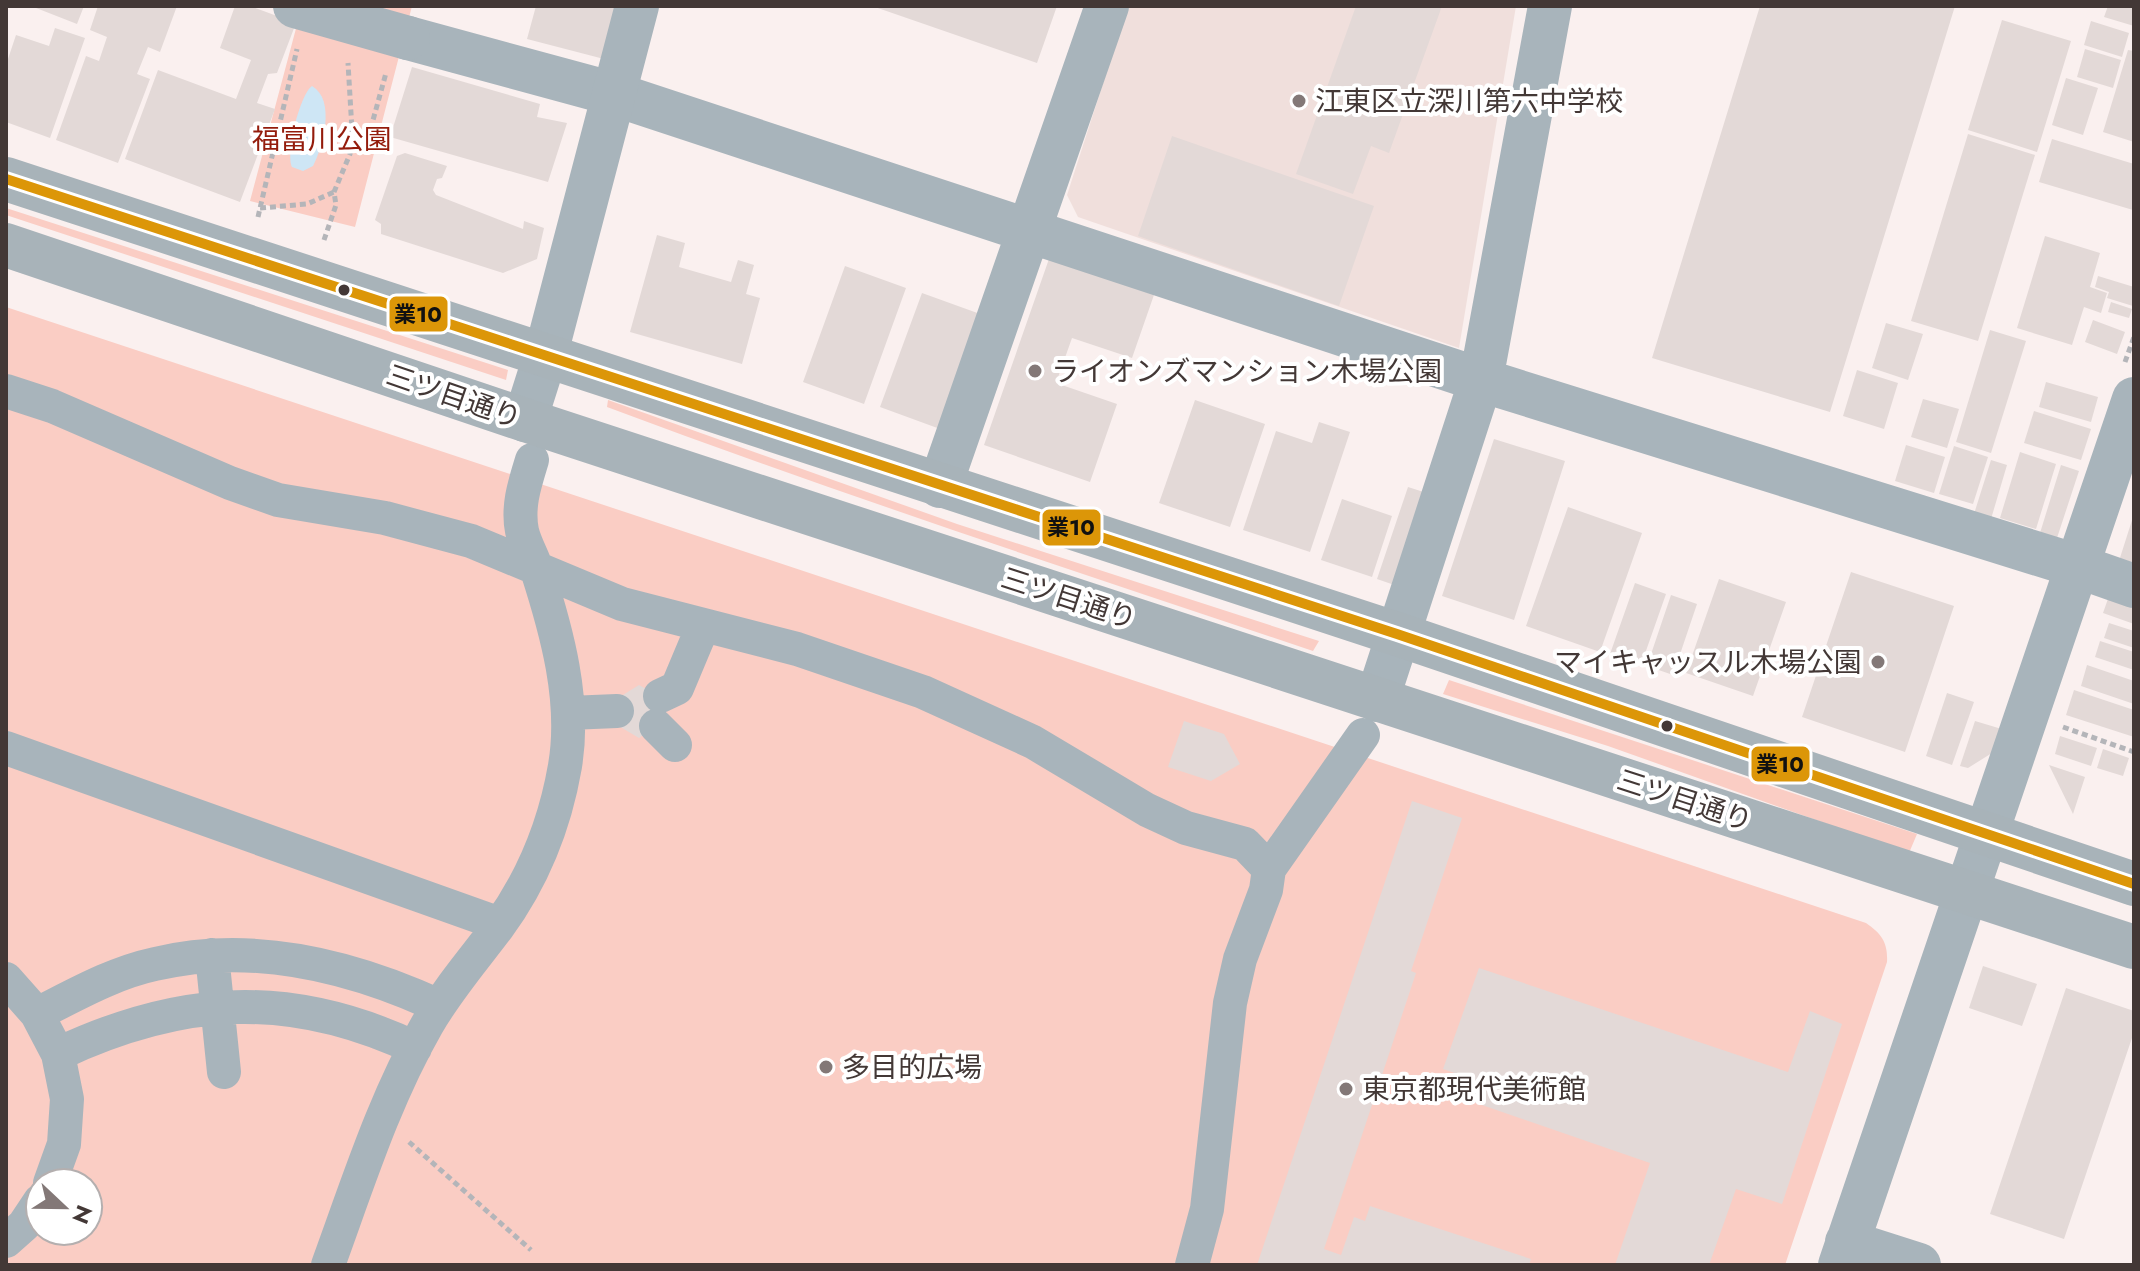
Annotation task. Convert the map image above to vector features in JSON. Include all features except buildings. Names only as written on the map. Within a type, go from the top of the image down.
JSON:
[{"type":"main road","points":[[6,179],[1397,634],[2134,884]]},
{"type":"main road","name":"三ツ目通り","points":[[6,245],[529,440],[1370,718],[1965,892],[2134,947]]},
{"type":"street","points":[[328,1265],[382,1118],[415,1048],[439,1006],[500,924],[529,877],[553,823],[565,766],[569,713],[553,625],[522,531],[521,493],[545,357],[637,6]]},
{"type":"street","points":[[940,486],[1107,6]]},
{"type":"street","points":[[1192,1265],[1207,1209],[1230,1003],[1240,959],[1266,890],[1269,869],[1370,718],[1481,380],[1550,6]]},
{"type":"street","points":[[300,8],[614,94],[1481,380],[2134,586]]},
{"type":"street","points":[[6,391],[52,406],[230,483],[278,500],[385,518],[457,537],[622,604],[797,649],[923,692],[1033,742],[1147,810],[1186,828],[1245,844],[1269,869]]},
{"type":"street","points":[[1919,1265],[1844,1254],[2134,399]]},
{"type":"street","points":[[664,722],[703,626]]},
{"type":"street","points":[[569,713],[617,711]]},
{"type":"street","points":[[6,748],[500,924]]},
{"type":"street","points":[[37,1014],[116,976],[155,964],[212,955],[258,955],[320,964],[367,977],[439,1006]]},
{"type":"street","points":[[212,955],[224,1072]]},
{"type":"street","points":[[6,979],[37,1014],[58,1054],[67,1099],[64,1144],[56,1167]]},
{"type":"street","points":[[58,1054],[94,1037],[149,1018],[250,1005],[312,1014],[360,1027],[415,1048]]},
{"type":"street","points":[[6,1241],[24,1225]]},
{"type":"path","points":[[258,217],[300,8]]},
{"type":"path","points":[[352,133],[370,131],[402,36]]},
{"type":"path","points":[[324,241],[336,205],[334,192],[350,154],[349,53]]},
{"type":"path","points":[[260,208],[307,204],[334,192]]},
{"type":"path","points":[[2026,714],[2134,752]]},
{"type":"path","points":[[382,1118],[531,1250]]},
{"type":"shaded area","name":"江東区立深川第六中学校","points":[[1128,6],[1516,6],[1459,348],[1078,217],[1067,195]]},
{"type":"green space","name":"福富川公園","points":[[302,6],[412,6],[355,227],[250,201]]},
{"type":"green space","points":[[6,208],[508,370],[506,380],[6,215]]},
{"type":"green space","points":[[6,307],[1866,923],[1885,944],[1887,962],[1785,1265],[6,1265]]},
{"type":"green space","points":[[608,400],[957,524],[1319,641],[1313,651],[1047,562],[607,407]]},
{"type":"green space","points":[[1449,680],[1917,834],[1909,853],[1608,746],[1443,694]]},
{"type":"water","points":[[312,86],[324,102],[325,124],[313,166],[303,171],[292,167],[290,150],[303,100]]},
{"type":"transit line","name":"業10","points":[[6,179],[1397,634],[2134,884]]},
{"type":"place","name":"江東区立深川第六中学校","points":[[1299,101]]},
{"type":"place","name":"ライオンズマンション木場公園","points":[[1035,371]]},
{"type":"place","name":"マイキャッスル木場公園","points":[[1878,662]]},
{"type":"place","name":"多目的広場","points":[[826,1067]]},
{"type":"place","name":"東京都現代美術館","points":[[1346,1089]]}]
